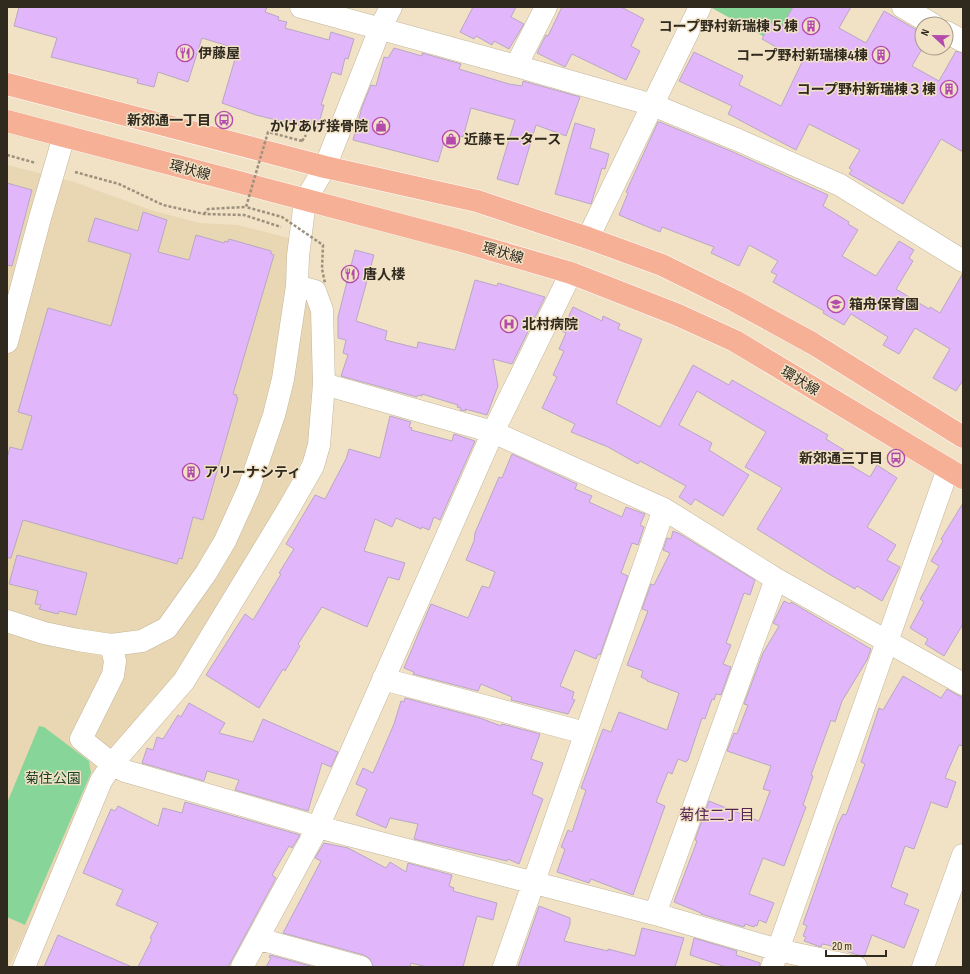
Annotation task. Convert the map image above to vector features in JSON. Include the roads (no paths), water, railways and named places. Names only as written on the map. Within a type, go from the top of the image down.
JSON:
[{"type":"main road","points":[[7,84],[325,167],[477,201],[588,238],[662,265],[735,301],[812,343],[962,433]]},
{"type":"main road","name":"環状線","points":[[7,120],[305,201],[436,234],[571,273],[678,315],[734,341],[955,474]]},
{"type":"street","points":[[301,7],[516,66],[653,106],[738,140],[840,185],[963,261]]},
{"type":"street","points":[[7,621],[44,633],[111,645],[142,641],[167,628],[189,598],[225,540],[249,488],[274,415],[283,378],[298,286],[298,256],[305,201],[325,167],[380,29],[391,7]]},
{"type":"street","points":[[516,66],[546,7]]},
{"type":"street","points":[[588,238],[700,7]]},
{"type":"street","points":[[903,7],[918,16]]},
{"type":"street","points":[[954,37],[963,42]]},
{"type":"street","points":[[7,342],[40,218],[64,136]]},
{"type":"street","points":[[242,967],[259,939],[318,827],[492,432],[571,273]]},
{"type":"street","points":[[24,967],[101,781],[112,764],[184,681],[309,472],[319,445],[324,384],[322,310],[315,291],[298,286]]},
{"type":"street","points":[[324,384],[492,432],[664,509],[776,579],[963,684]]},
{"type":"street","points":[[775,959],[887,641],[955,474]]},
{"type":"street","points":[[504,967],[664,509]]},
{"type":"street","points":[[655,914],[776,579]]},
{"type":"street","points":[[111,645],[115,661],[113,675],[81,739],[112,764],[125,771],[318,827],[655,914],[775,959],[856,967]]},
{"type":"street","points":[[383,679],[585,734]]},
{"type":"street","points":[[923,967],[963,855]]},
{"type":"street","points":[[259,939],[361,967]]},
{"type":"place","name":"コープ野村新瑞棟５棟","points":[[811,26]]},
{"type":"place","name":"伊藤屋","points":[[185,53]]},
{"type":"place","name":"コープ野村新瑞棟4棟","points":[[881,55]]},
{"type":"place","name":"コープ野村新瑞棟３棟","points":[[949,89]]},
{"type":"place","name":"新郊通一丁目","points":[[224,120]]},
{"type":"place","name":"かけあげ接骨院","points":[[381,126]]},
{"type":"place","name":"近藤モータース","points":[[451,139]]},
{"type":"place","name":"唐人楼","points":[[350,274]]},
{"type":"place","name":"箱舟保育園","points":[[836,304]]},
{"type":"place","name":"北村病院","points":[[509,324]]},
{"type":"place","name":"新郊通三丁目","points":[[896,458]]},
{"type":"place","name":"アリーナシティ","points":[[191,472]]},
{"type":"district","name":"菊住二丁目","points":[[717,815]]},
{"type":"park label","name":"菊住公園","points":[[53,778]]}]
